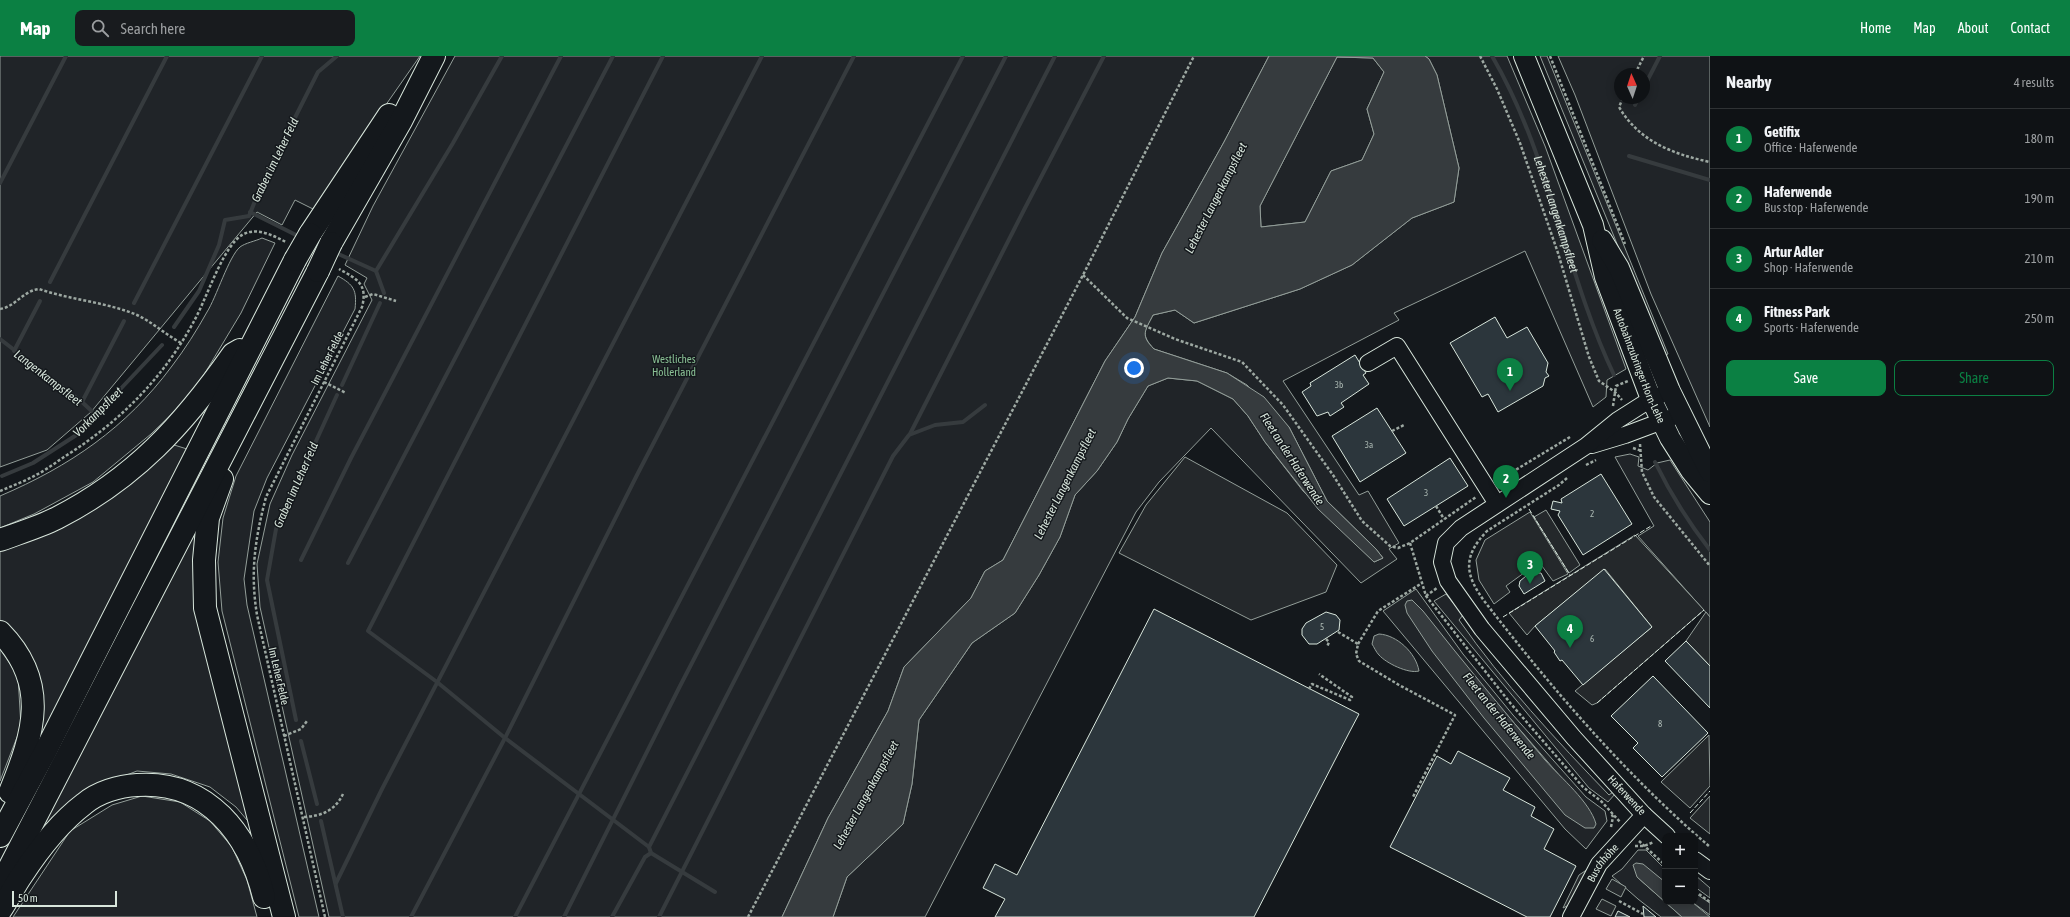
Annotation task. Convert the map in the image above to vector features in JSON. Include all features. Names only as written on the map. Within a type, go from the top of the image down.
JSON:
[{"type":"highway","points":[[1,834],[44,754],[251,344],[292,251],[310,234],[386,119],[432,59]]},
{"type":"highway","points":[[0,886],[184,528],[242,420],[327,269],[331,243],[400,121],[432,59]]},
{"type":"highway","points":[[0,540],[56,519],[91,499],[123,477],[156,448],[184,420],[233,354],[251,344]]},
{"type":"highway","points":[[242,420],[208,518],[204,560],[205,608],[284,917]]},
{"type":"highway","points":[[0,632],[11,643],[28,675],[34,713],[30,738],[9,794],[1,834]]},
{"type":"highway","points":[[0,911],[22,875],[66,818],[85,802],[109,791],[129,786],[149,784],[185,791],[205,801],[242,839],[258,871],[269,917]]},
{"type":"main road","name":"Autobahnzubringer Horn-Lehe","points":[[1524,56],[1592,225],[1605,277],[1651,399],[1670,438],[1691,471],[1710,494]]},
{"type":"main road","name":"Autobahnzubringer Horn-Lehe","points":[[1592,225],[1619,268],[1670,391],[1710,472]]},
{"type":"street","points":[[1368,363],[1397,346],[1497,504]]},
{"type":"street","name":"Haferwende","points":[[1664,833],[1644,815],[1517,672],[1482,630],[1448,581],[1442,562],[1446,543],[1461,528],[1586,446],[1618,420],[1651,399],[1670,391]]},
{"type":"street","name":"Haferwende","points":[[1586,446],[1625,435],[1681,414]]},
{"type":"street","name":"Buschhöhe","points":[[1571,917],[1598,864],[1644,815]]},
{"type":"street","points":[[1698,862],[1710,871]]},
{"type":"path","points":[[748,917],[1083,275],[1194,56]]},
{"type":"path","points":[[1480,56],[1497,89],[1520,143],[1558,253],[1589,357],[1599,381],[1615,392],[1614,403],[1611,408]]},
{"type":"path","points":[[1638,68],[1644,56]]},
{"type":"path","points":[[1620,104],[1619,107],[1628,122],[1653,143],[1693,158],[1710,162]]},
{"type":"path","points":[[0,491],[37,475],[105,430],[134,403],[156,378],[193,324],[222,263],[237,239],[254,231],[269,233],[292,251]]},
{"type":"path","points":[[327,269],[358,281],[363,288],[365,297],[373,294],[396,301]]},
{"type":"path","points":[[1083,275],[1127,318],[1152,329],[1242,362],[1283,405],[1333,475],[1362,521],[1390,546],[1398,548],[1410,543],[1488,488],[1571,436]]},
{"type":"path","points":[[0,309],[10,305],[26,292],[39,289],[122,309],[147,320],[180,343]]},
{"type":"path","name":"Im Leher Felde","points":[[325,917],[304,817],[257,615],[253,590],[253,562],[258,529],[266,498],[362,307],[365,297]]},
{"type":"path","points":[[324,382],[346,393]]},
{"type":"path","points":[[1392,431],[1404,425]]},
{"type":"path","points":[[1628,448],[1642,451],[1642,472],[1654,497],[1710,566]]},
{"type":"path","points":[[1581,468],[1599,459]]},
{"type":"path","points":[[1572,474],[1559,485],[1487,531],[1478,540],[1472,551],[1469,562],[1469,575],[1474,587],[1485,602],[1568,704],[1635,778],[1675,818],[1710,847]]},
{"type":"path","points":[[1436,506],[1444,519]]},
{"type":"path","points":[[1410,543],[1426,596],[1521,716],[1583,787],[1610,811],[1613,817],[1609,833]]},
{"type":"path","points":[[1413,797],[1455,715],[1393,682],[1359,661],[1356,654],[1358,644],[1378,611],[1422,583]]},
{"type":"path","points":[[1338,632],[1358,644]]},
{"type":"path","points":[[1326,639],[1329,642],[1327,647]]},
{"type":"path","points":[[1309,689],[1312,684],[1350,700],[1352,697],[1319,674]]},
{"type":"path","points":[[284,736],[302,729],[307,721]]},
{"type":"path","points":[[304,817],[331,810],[343,794]]},
{"type":"path","points":[[1644,846],[1662,863]]},
{"type":"path","points":[[1698,894],[1710,902]]},
{"type":"path","points":[[1619,901],[1643,914]]},
{"type":"green space","points":[[0,56],[420,56],[313,209],[295,200],[282,225],[257,212],[91,412],[47,450],[0,467]]},
{"type":"green space","name":"Westliches Hollerland","points":[[455,56],[1269,56],[1224,142],[1162,253],[1135,317],[1105,361],[1003,560],[985,571],[971,598],[904,667],[888,711],[828,818],[782,917],[329,917],[260,607],[257,564],[270,504],[292,455],[372,300],[364,284],[367,278],[345,265],[373,206]]},
{"type":"green space","points":[[1425,56],[1507,56],[1545,146],[1626,369],[1607,380],[1606,397],[1593,407],[1525,251],[1394,313],[1399,320],[1283,381],[1359,495],[1368,491],[1399,543],[1389,549],[1397,559],[1361,583],[1211,428],[1159,482],[1136,512],[925,917],[833,917],[847,877],[903,824],[912,784],[919,720],[972,643],[1015,613],[1039,575],[1060,537],[1075,495],[1097,471],[1117,442],[1128,419],[1148,386],[1168,378],[1197,381],[1233,399],[1248,416],[1265,442],[1303,491],[1374,562],[1383,558],[1376,549],[1327,501],[1289,427],[1247,385],[1227,373],[1154,349],[1147,340],[1145,332],[1153,315],[1175,310],[1194,323],[1300,289],[1352,265],[1412,218],[1454,202],[1459,168],[1437,75],[1429,59]]},
{"type":"green space","points":[[1540,56],[1547,56],[1668,354],[1663,356]]},
{"type":"green space","points":[[1558,56],[1710,56],[1710,427],[1651,294],[1575,95]]},
{"type":"green space","points":[[1337,57],[1373,58],[1384,72],[1367,109],[1374,134],[1362,160],[1331,171],[1305,222],[1261,227],[1260,206]]},
{"type":"green space","points":[[262,238],[275,243],[241,313],[199,383],[181,405],[151,434],[93,482],[34,514],[0,528],[0,496],[50,472],[73,458],[95,443],[136,408],[172,366],[191,339],[211,306],[231,259],[236,252],[240,247]]},
{"type":"green space","points":[[338,276],[351,285],[355,293],[355,309],[267,478],[254,511],[244,579],[247,605],[319,917],[299,917],[222,611],[218,562],[223,518],[236,476]]},
{"type":"green space","points":[[171,444],[187,449],[34,751],[40,720],[0,622],[0,551],[24,542]]},
{"type":"green space","points":[[1630,454],[1639,457],[1638,466],[1648,470],[1657,463],[1670,460],[1710,522],[1710,617],[1638,536],[1654,526],[1615,457]]},
{"type":"green space","points":[[205,501],[199,544],[250,814],[247,820],[236,807],[210,787],[171,774],[137,771],[103,784],[23,866]]},
{"type":"green space","points":[[1416,589],[1463,654],[1513,715],[1586,797],[1605,811],[1607,821],[1586,849],[1565,829],[1383,611]],"holes":[[[1415,603],[1489,694],[1579,798],[1585,828]]]},
{"type":"green space","points":[[1446,594],[1463,615],[1459,620],[1512,689],[1609,795],[1613,792],[1615,794],[1608,802],[1589,788],[1434,601]]},
{"type":"green space","points":[[0,649],[18,676],[21,727],[0,781]]},
{"type":"green space","points":[[142,796],[180,802],[210,821],[232,847],[247,880],[257,917],[13,917],[70,831],[112,805]]},
{"type":"green space","points":[[1638,850],[1646,850],[1662,866],[1662,880],[1654,874],[1637,877],[1662,899],[1662,905],[1668,905],[1682,917],[1661,917],[1638,899],[1612,876],[1622,869]]},
{"type":"green space","points":[[1698,878],[1710,888],[1710,898],[1698,889]]},
{"type":"green space","points":[[1698,895],[1710,903],[1710,915],[1696,905],[1698,905]]},
{"type":"shaded area","points":[[1185,457],[1287,513],[1337,565],[1326,592],[1251,620],[1119,553],[1146,505]]},
{"type":"shaded area","points":[[1546,510],[1580,565],[1569,573],[1534,517]]},
{"type":"shaded area","points":[[1530,512],[1568,574],[1553,581],[1539,562],[1506,586],[1510,592],[1494,604],[1479,580],[1476,560],[1485,540]]},
{"type":"shaded area","points":[[1635,535],[1704,610],[1597,703],[1592,705],[1575,691],[1652,627],[1605,569],[1535,626],[1527,635],[1509,613]]},
{"type":"shaded area","points":[[1706,612],[1710,617],[1710,666],[1686,641]]},
{"type":"shaded area","points":[[1709,735],[1710,786],[1690,808],[1661,782]]},
{"type":"shaded area","points":[[1710,796],[1710,834],[1690,818]]},
{"type":"shaded area","points":[[1588,869],[1569,905],[1563,908],[1579,875]]},
{"type":"shaded area","points":[[1612,879],[1626,887],[1621,897],[1606,889]]},
{"type":"shaded area","points":[[1602,899],[1616,906],[1611,916],[1596,909]]},
{"type":"water","name":"Fleet an der Haferwende","points":[[1269,56],[1425,56],[1429,59],[1437,75],[1459,168],[1454,202],[1412,218],[1352,265],[1300,289],[1194,323],[1175,310],[1153,315],[1145,333],[1147,340],[1154,349],[1227,373],[1264,397],[1289,427],[1327,501],[1376,549],[1383,558],[1374,562],[1318,509],[1265,442],[1248,416],[1233,399],[1197,381],[1168,378],[1148,386],[1128,419],[1117,442],[1097,471],[1075,495],[1060,537],[1039,575],[1015,613],[972,643],[919,720],[912,784],[903,824],[847,877],[833,917],[782,917],[828,818],[888,711],[904,667],[971,598],[985,571],[1003,560],[1105,361],[1135,317],[1162,253],[1224,142]],"holes":[[[1337,57],[1373,58],[1384,72],[1367,109],[1374,134],[1362,160],[1331,171],[1305,222],[1261,227],[1260,206]]]},
{"type":"water","name":"Fleet an der Haferwende","points":[[1412,600],[1423,611],[1468,668],[1545,760],[1588,807],[1596,824],[1594,828],[1585,828],[1565,815],[1484,718],[1432,651],[1407,613],[1405,605],[1407,601]]},
{"type":"water","points":[[1379,634],[1386,635],[1399,641],[1405,646],[1414,658],[1419,671],[1414,672],[1403,669],[1382,658],[1372,644],[1374,636]]},
{"type":"water","points":[[1636,863],[1643,864],[1662,880],[1662,899],[1637,877],[1633,865]]},
{"type":"water","points":[[1668,905],[1696,905],[1710,917],[1682,917]]},
{"type":"building","points":[[1495,317],[1507,338],[1527,327],[1548,363],[1546,372],[1549,376],[1545,378],[1543,386],[1498,412],[1488,394],[1482,397],[1450,343]]},
{"type":"building","points":[[1355,355],[1366,373],[1363,375],[1369,384],[1341,403],[1344,407],[1330,416],[1328,412],[1317,416],[1302,392],[1311,386],[1310,383]]},
{"type":"building","points":[[1377,408],[1406,453],[1360,482],[1332,436]]},
{"type":"building","points":[[1450,458],[1468,486],[1404,526],[1387,499]]},
{"type":"building","points":[[1601,474],[1632,524],[1583,555],[1558,515],[1560,511],[1551,509],[1553,501],[1562,503],[1561,499]]},
{"type":"building","points":[[1604,569],[1652,627],[1583,685],[1562,660],[1560,661],[1554,652],[1555,651],[1535,626]]},
{"type":"building","points":[[1532,571],[1534,573],[1541,573],[1545,581],[1524,594],[1519,586],[1520,581]]},
{"type":"building","points":[[1154,609],[1359,714],[1254,917],[995,917],[1005,899],[983,888],[995,864],[1017,875]]},
{"type":"building","points":[[1326,612],[1336,615],[1340,620],[1339,630],[1317,644],[1309,644],[1302,635],[1302,629],[1306,623]]},
{"type":"building","points":[[1686,641],[1710,666],[1710,708],[1665,661]]},
{"type":"building","points":[[1653,676],[1708,733],[1662,777],[1633,748],[1638,743],[1611,716]]},
{"type":"building","points":[[1458,751],[1510,778],[1503,790],[1535,807],[1531,816],[1554,829],[1544,849],[1576,866],[1550,917],[1527,917],[1390,847],[1437,756],[1451,764]]},
{"type":"building","points":[[1643,906],[1656,917],[1644,917]]},
{"type":"building","points":[[1618,911],[1630,917],[1615,917]]},
{"type":"waterway","points":[[0,183],[66,56]]},
{"type":"waterway","points":[[50,282],[167,56]]},
{"type":"waterway","points":[[134,303],[262,56]]},
{"type":"waterway","name":"Graben im Leher Feld","points":[[174,327],[199,291],[219,245],[225,220],[249,216],[263,181],[318,72],[337,56]]},
{"type":"waterway","points":[[376,271],[453,143],[502,56]]},
{"type":"waterway","points":[[301,560],[351,458],[561,56]]},
{"type":"waterway","points":[[348,563],[613,56]]},
{"type":"waterway","points":[[663,56],[368,631],[437,682],[505,738],[649,847],[651,853],[715,892]]},
{"type":"waterway","points":[[336,883],[382,789],[762,56]]},
{"type":"waterway","points":[[411,917],[505,738],[637,475],[854,56]]},
{"type":"waterway","points":[[515,917],[963,56]]},
{"type":"waterway","points":[[564,917],[679,688],[1006,56]]},
{"type":"waterway","points":[[649,847],[1055,56]]},
{"type":"waterway","points":[[910,434],[1104,56]]},
{"type":"waterway","name":"Lehester Langenkampsfleet","points":[[1492,56],[1512,94],[1529,133],[1582,296],[1614,375]]},
{"type":"waterway","points":[[1650,75],[1660,56]]},
{"type":"waterway","points":[[1629,156],[1710,180]]},
{"type":"waterway","name":"Graben im Leher Feld","points":[[250,212],[300,237]]},
{"type":"waterway","name":"Graben im Leher Feld","points":[[334,252],[376,271],[384,293]]},
{"type":"waterway","points":[[14,351],[40,301]]},
{"type":"waterway","name":"Graben im Leher Feld","points":[[342,385],[380,303]]},
{"type":"waterway","points":[[82,402],[124,321]]},
{"type":"waterway","name":"Langenkampsfleet","points":[[0,339],[82,402],[97,416]]},
{"type":"waterway","name":"Vorkampsfleet","points":[[2,476],[33,463],[78,434],[162,345]]},
{"type":"waterway","name":"Graben im Leher Feld","points":[[296,720],[267,580],[276,529],[337,395]]},
{"type":"waterway","points":[[659,917],[893,456],[909,435],[935,425],[963,422],[985,405]]},
{"type":"waterway","name":"Lehester Langenkampsfleet","points":[[1655,462],[1680,508],[1710,550]]},
{"type":"waterway","name":"Graben im Leher Feld","points":[[301,741],[317,804]]},
{"type":"waterway","name":"Graben im Leher Feld","points":[[321,821],[343,917]]},
{"type":"waterway","points":[[612,917],[645,857],[651,853]]},
{"type":"fence","points":[[1529,509],[1570,575]]},
{"type":"fence","points":[[1503,617],[1651,526]]},
{"type":"fence","points":[[1597,703],[1704,610]]},
{"type":"fence","points":[[1690,813],[1710,791]]},
{"type":"place","name":"Getifix","points":[[1510,391]]},
{"type":"place","name":"Haferwende","points":[[1506,498]]},
{"type":"place","name":"Artur Adler","points":[[1530,584]]},
{"type":"place","name":"Fitness Park","points":[[1570,648]]}]
